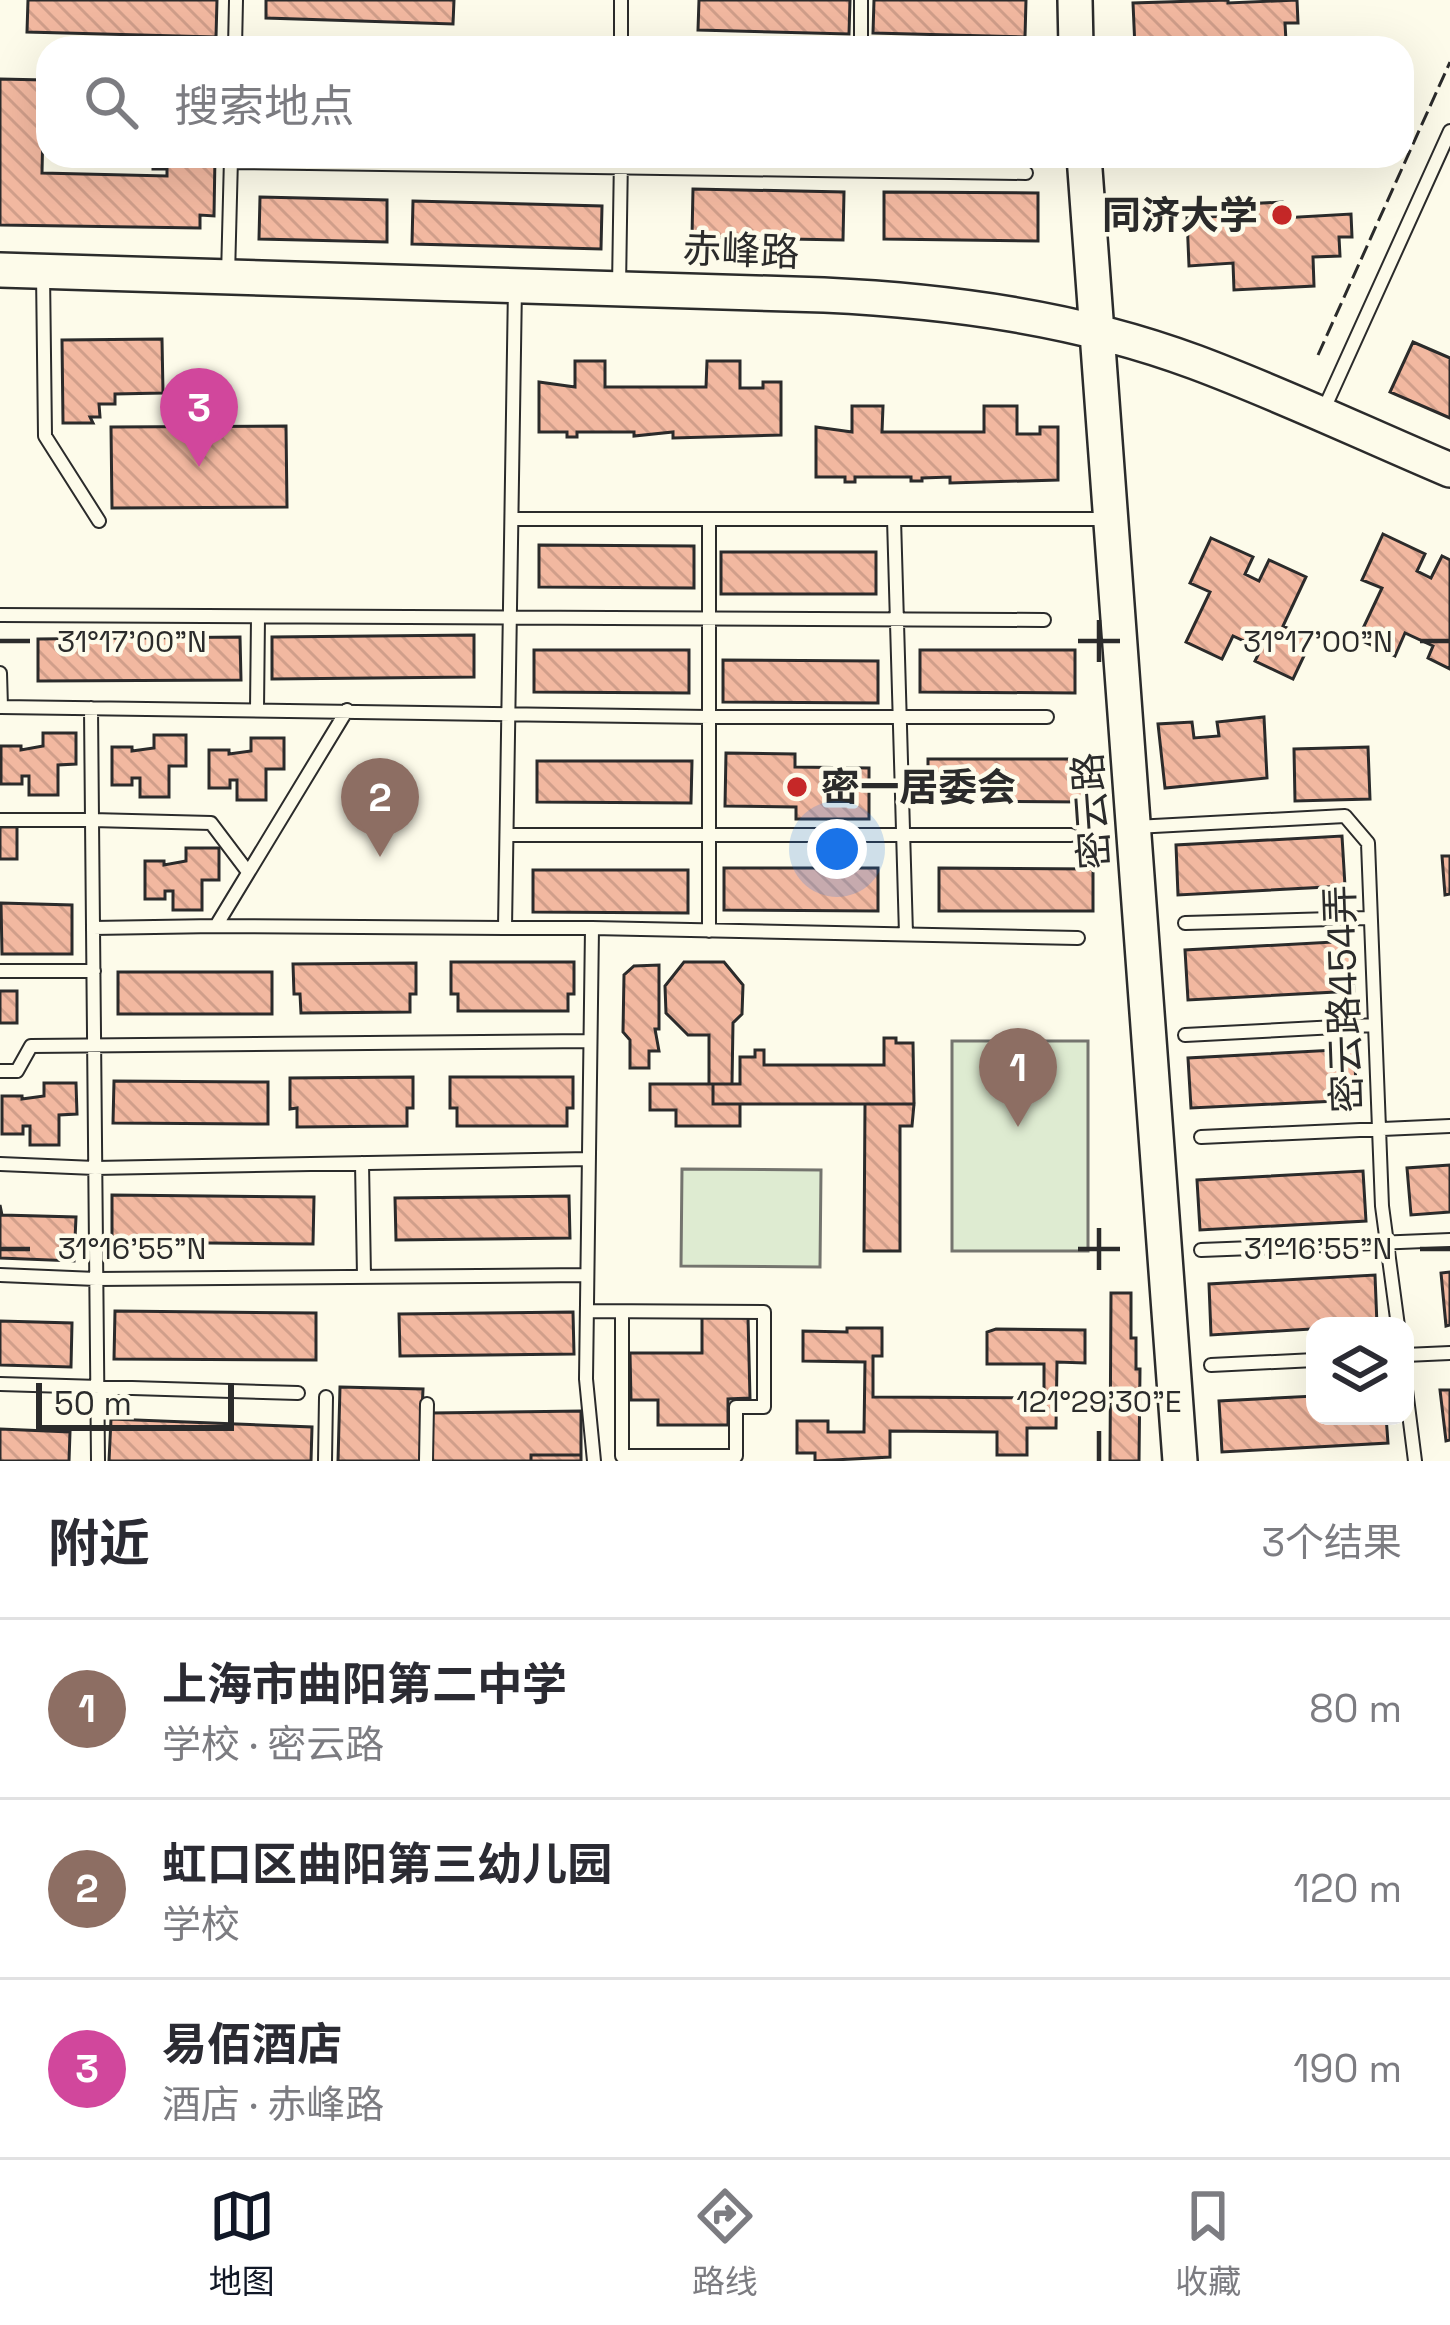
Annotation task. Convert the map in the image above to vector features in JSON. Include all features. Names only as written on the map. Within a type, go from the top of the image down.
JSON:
[{"type":"street","points":[[1075,0],[1076,36]]},
{"type":"street","name":"密云路","points":[[1085,168],[1180,1461]]},
{"type":"street","name":"赤峰路","points":[[0,270],[904,299],[1004,312],[1098,333],[1193,362],[1450,470]]},
{"type":"lane","points":[[235,36],[236,0]]},
{"type":"lane","points":[[621,0],[621,36]]},
{"type":"lane","points":[[861,0],[861,36]]},
{"type":"lane","points":[[1321,416],[1450,131]]},
{"type":"lane","points":[[228,277],[231,168]]},
{"type":"lane","points":[[619,289],[621,168]]},
{"type":"lane","points":[[951,168],[1025,172]]},
{"type":"lane","points":[[44,271],[45,436],[99,521]]},
{"type":"lane","points":[[505,928],[515,285]]},
{"type":"lane","points":[[512,519],[1112,519]]},
{"type":"lane","points":[[710,519],[710,931]]},
{"type":"lane","points":[[894,519],[906,934]]},
{"type":"lane","points":[[0,615],[1044,620]]},
{"type":"lane","points":[[257,710],[259,617]]},
{"type":"lane","points":[[0,673],[0,707],[1047,717]]},
{"type":"lane","points":[[92,708],[98,1461]]},
{"type":"lane","points":[[216,926],[347,710]]},
{"type":"lane","name":"密云路454弄","points":[[1134,827],[1346,816],[1368,843],[1378,1131],[1396,1317]]},
{"type":"lane","points":[[0,820],[211,823],[248,872]]},
{"type":"lane","points":[[507,835],[1071,835]]},
{"type":"lane","points":[[1186,923],[1370,918]]},
{"type":"lane","points":[[93,928],[592,928],[1078,938]]},
{"type":"lane","points":[[592,928],[586,1379],[594,1461]]},
{"type":"lane","points":[[0,971],[94,971]]},
{"type":"lane","points":[[1186,1036],[1374,1024]]},
{"type":"lane","points":[[0,1071],[17,1071],[31,1046],[590,1041]]},
{"type":"lane","points":[[1201,1137],[1450,1126]]},
{"type":"lane","points":[[0,1164],[95,1168],[589,1159]]},
{"type":"lane","points":[[362,1163],[364,1276]]},
{"type":"lane","points":[[1201,1250],[1450,1240]]},
{"type":"lane","points":[[0,1275],[96,1279],[587,1275]]},
{"type":"lane","points":[[587,1311],[764,1312],[764,1407],[736,1407],[736,1456],[622,1456],[622,1312]]},
{"type":"lane","points":[[1414,1355],[1450,1353]]},
{"type":"lane","points":[[1210,1365],[1306,1360]]},
{"type":"lane","points":[[0,1384],[298,1393]]},
{"type":"lane","points":[[325,1461],[326,1397]]},
{"type":"lane","points":[[426,1461],[427,1404]]},
{"type":"lane","points":[[1410,1425],[1415,1461]]},
{"type":"green space","points":[[952,1041],[1088,1041],[1088,1251],[952,1251]]},
{"type":"green space","points":[[682,1169],[821,1170],[820,1267],[681,1266]]},
{"type":"building","points":[[28,0],[217,0],[216,36],[27,32]]},
{"type":"building","points":[[266,0],[454,0],[453,24],[266,18]]},
{"type":"building","points":[[699,0],[850,0],[849,34],[698,30]]},
{"type":"building","points":[[874,0],[1026,0],[1025,36],[873,33]]},
{"type":"building","points":[[1297,0],[1298,23],[1285,23],[1286,36],[1134,36],[1133,3]]},
{"type":"building","points":[[0,79],[36,80],[36,168],[42,168],[42,173],[167,176],[167,169],[153,168],[215,168],[214,216],[200,215],[200,228],[0,225]]},
{"type":"building","points":[[693,189],[844,192],[843,240],[692,237]]},
{"type":"building","points":[[884,192],[1038,193],[1038,241],[884,239]]},
{"type":"building","points":[[260,197],[387,200],[387,242],[259,239]]},
{"type":"building","points":[[413,201],[602,206],[601,249],[412,244]]},
{"type":"building","points":[[1282,202],[1282,218],[1351,214],[1352,237],[1339,237],[1340,256],[1313,257],[1314,286],[1234,290],[1233,263],[1189,266],[1187,218],[1244,215],[1244,204]]},
{"type":"building","points":[[162,339],[163,393],[115,394],[115,404],[99,404],[100,417],[90,417],[93,423],[63,423],[62,340]]},
{"type":"building","points":[[1413,342],[1450,358],[1450,418],[1390,392]]},
{"type":"building","points":[[575,361],[605,361],[605,387],[706,387],[707,361],[740,361],[740,388],[781,382],[781,435],[673,438],[673,432],[634,436],[634,432],[577,432],[577,437],[567,437],[567,432],[539,432],[539,382],[575,387]]},
{"type":"building","points":[[852,406],[883,406],[882,432],[984,432],[984,406],[1017,406],[1017,434],[1040,434],[1040,427],[1058,427],[1058,480],[950,483],[950,477],[911,481],[911,477],[855,477],[855,482],[845,482],[845,477],[816,477],[816,427],[852,432]]},
{"type":"building","points":[[286,426],[287,507],[112,508],[111,427]]},
{"type":"building","points":[[1383,534],[1425,554],[1417,571],[1431,578],[1442,556],[1450,560],[1450,669],[1428,658],[1433,646],[1405,633],[1395,656],[1358,639],[1382,588],[1362,580]]},
{"type":"building","points":[[1211,538],[1253,557],[1245,574],[1259,581],[1269,560],[1306,577],[1283,626],[1312,639],[1293,679],[1255,661],[1261,649],[1233,636],[1222,659],[1186,642],[1210,592],[1190,583]]},
{"type":"building","points":[[539,545],[694,546],[694,588],[539,587]]},
{"type":"building","points":[[721,552],[876,552],[876,594],[721,594]]},
{"type":"building","points":[[474,635],[474,677],[272,679],[272,637]]},
{"type":"building","points":[[240,637],[241,680],[38,681],[38,639]]},
{"type":"building","points":[[534,650],[689,650],[689,693],[534,692]]},
{"type":"building","points":[[920,650],[1075,650],[1075,693],[920,692]]},
{"type":"building","points":[[723,660],[878,661],[878,703],[723,702]]},
{"type":"building","points":[[1264,717],[1267,778],[1165,788],[1158,724],[1192,722],[1194,738],[1219,736],[1217,722]]},
{"type":"building","points":[[43,733],[76,733],[76,764],[58,765],[58,795],[29,795],[29,776],[22,776],[22,784],[1,784],[1,746],[21,746],[21,750],[43,746]]},
{"type":"building","points":[[154,735],[186,735],[186,766],[169,766],[169,797],[140,797],[140,778],[132,778],[132,785],[112,785],[112,747],[154,748]]},
{"type":"building","points":[[251,738],[284,738],[284,769],[266,769],[266,800],[237,800],[237,780],[230,780],[230,788],[209,788],[209,750],[251,751]]},
{"type":"building","points":[[1368,747],[1370,799],[1295,801],[1294,749]]},
{"type":"building","name":"密一居委会","points":[[726,753],[795,754],[795,767],[869,768],[869,819],[796,819],[796,807],[725,806]]},
{"type":"building","points":[[928,759],[1083,759],[1083,802],[928,801]]},
{"type":"building","points":[[537,761],[692,761],[691,803],[537,802]]},
{"type":"building","points":[[0,827],[17,827],[17,859],[0,859]]},
{"type":"building","points":[[1342,836],[1345,886],[1178,895],[1176,845]]},
{"type":"building","points":[[186,848],[219,848],[219,880],[202,880],[202,910],[173,910],[173,891],[165,891],[165,899],[145,899],[145,861],[164,861],[164,865],[186,861]]},
{"type":"building","points":[[1442,856],[1450,856],[1450,894],[1445,895]]},
{"type":"building","points":[[724,868],[878,868],[878,911],[724,910]]},
{"type":"building","points":[[939,868],[1093,869],[1093,911],[939,911]]},
{"type":"building","points":[[533,870],[688,870],[688,913],[533,912]]},
{"type":"building","points":[[1,903],[72,905],[72,954],[2,954]]},
{"type":"building","points":[[1351,941],[1354,991],[1188,1000],[1185,950]]},
{"type":"building","points":[[451,962],[574,962],[574,994],[568,994],[568,1011],[458,1011],[458,994],[451,994]]},
{"type":"building","points":[[684,962],[724,962],[743,985],[742,1014],[733,1023],[732,1084],[709,1084],[709,1035],[688,1035],[666,1013],[665,986]]},
{"type":"building","points":[[416,963],[416,994],[410,994],[410,1012],[301,1013],[300,994],[294,994],[293,964]]},
{"type":"building","points":[[659,965],[659,1029],[655,1029],[659,1051],[649,1051],[649,1068],[630,1068],[630,1040],[623,1032],[624,975],[634,966]]},
{"type":"building","points":[[118,972],[272,972],[272,1014],[118,1014]]},
{"type":"building","points":[[0,991],[17,991],[17,1023],[0,1023]]},
{"type":"building","points":[[884,1038],[913,1043],[914,1104],[713,1104],[713,1084],[740,1084],[740,1057],[755,1057],[755,1050],[764,1050],[764,1065],[884,1065]]},
{"type":"building","points":[[1354,1049],[1357,1100],[1191,1108],[1188,1058]]},
{"type":"building","points":[[413,1077],[413,1108],[407,1108],[407,1126],[297,1127],[297,1108],[290,1109],[290,1078]]},
{"type":"building","points":[[450,1077],[573,1077],[573,1108],[567,1108],[567,1126],[457,1126],[457,1108],[450,1108]]},
{"type":"building","points":[[114,1081],[268,1082],[268,1124],[113,1123]]},
{"type":"building","points":[[44,1083],[76,1083],[77,1114],[59,1115],[59,1145],[30,1145],[30,1126],[23,1126],[23,1134],[2,1134],[2,1096],[44,1096]]},
{"type":"building","points":[[650,1084],[713,1084],[713,1104],[740,1104],[740,1126],[676,1126],[676,1110],[650,1110]]},
{"type":"building","points":[[865,1104],[914,1104],[912,1126],[900,1126],[900,1251],[864,1251]]},
{"type":"building","points":[[1450,1165],[1450,1212],[1411,1215],[1407,1168]]},
{"type":"building","points":[[1363,1171],[1366,1221],[1200,1230],[1197,1180]]},
{"type":"building","points":[[112,1195],[314,1197],[313,1244],[112,1242]]},
{"type":"building","points":[[569,1196],[570,1238],[396,1240],[395,1198]]},
{"type":"building","points":[[0,1205],[2,1215],[76,1217],[74,1261],[0,1258]]},
{"type":"building","points":[[1450,1272],[1450,1325],[1446,1326],[1441,1273]]},
{"type":"building","points":[[1375,1275],[1377,1317],[1306,1317],[1306,1329],[1211,1335],[1209,1284]]},
{"type":"building","points":[[1111,1293],[1131,1293],[1131,1338],[1136,1338],[1136,1369],[1140,1369],[1139,1461],[1110,1461]]},
{"type":"building","points":[[115,1311],[316,1313],[316,1360],[114,1359]]},
{"type":"building","points":[[573,1312],[574,1354],[400,1356],[399,1314]]},
{"type":"building","points":[[702,1317],[748,1317],[750,1398],[728,1399],[728,1425],[658,1425],[658,1400],[631,1400],[630,1353],[702,1353]]},
{"type":"building","points":[[0,1321],[72,1323],[71,1367],[0,1365]]},
{"type":"building","points":[[847,1328],[882,1328],[882,1356],[873,1356],[873,1397],[1044,1398],[1044,1364],[987,1364],[987,1332],[996,1329],[1085,1330],[1085,1363],[1057,1362],[1056,1428],[1027,1428],[1027,1455],[997,1455],[997,1432],[890,1431],[890,1457],[815,1461],[815,1453],[797,1453],[797,1421],[828,1421],[828,1432],[864,1432],[865,1362],[803,1361],[803,1331],[847,1332]]},
{"type":"building","points":[[340,1387],[423,1389],[420,1461],[338,1461]]},
{"type":"building","points":[[1440,1390],[1450,1390],[1450,1440],[1446,1441]]},
{"type":"building","points":[[1306,1396],[1306,1425],[1387,1425],[1388,1443],[1222,1452],[1219,1401]]},
{"type":"building","points":[[581,1411],[581,1455],[531,1455],[531,1461],[432,1461],[432,1413]]},
{"type":"building","points":[[111,1419],[312,1427],[311,1461],[109,1461]]},
{"type":"building","points":[[0,1429],[70,1432],[69,1461],[0,1461]]},
{"type":"building","points":[[531,1455],[581,1455],[581,1461],[531,1461]]},
{"type":"fence","points":[[1414,142],[1450,62]]},
{"type":"fence","points":[[1318,355],[1402,168]]},
{"type":"place","name":"同济大学","points":[[1282,215]]},
{"type":"place","name":"易佰酒店","points":[[199,467]]},
{"type":"place","name":"密一居委会","points":[[797,787]]},
{"type":"place","name":"虹口区曲阳第三幼儿园","points":[[380,857]]},
{"type":"place","name":"上海市曲阳第二中学","points":[[1018,1127]]}]
